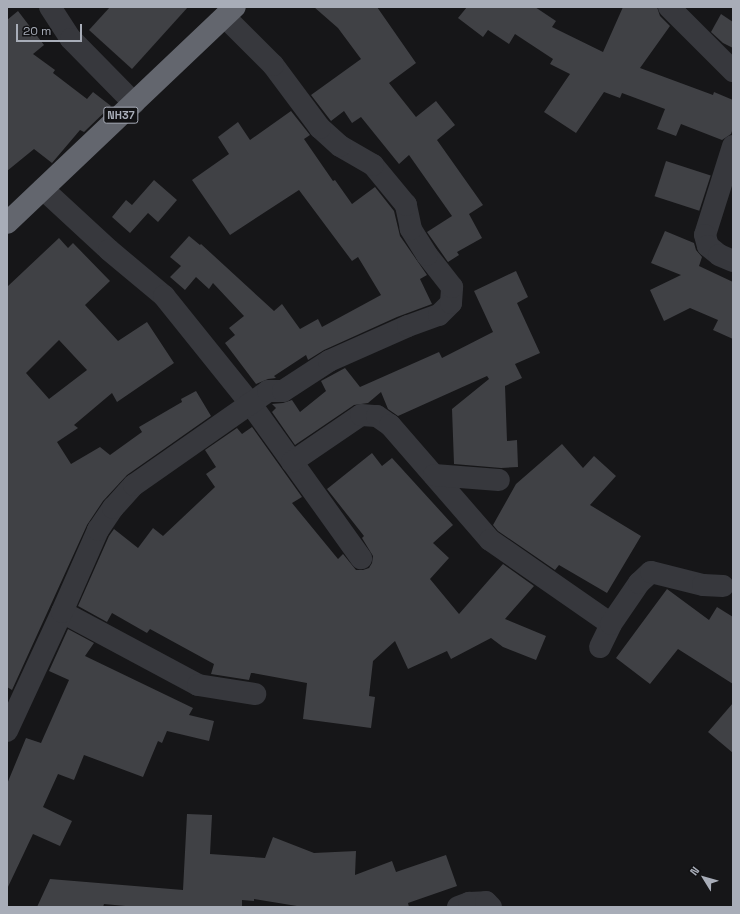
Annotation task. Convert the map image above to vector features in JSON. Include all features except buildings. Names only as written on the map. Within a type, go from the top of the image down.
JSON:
[{"type":"highway","name":"NH37","points":[[7,223],[230,12]]},
{"type":"street","points":[[50,7],[71,39],[134,103]]},
{"type":"street","points":[[669,7],[733,71]]},
{"type":"street","points":[[7,731],[98,530],[113,508],[134,486],[268,391],[283,391],[329,361],[408,326],[440,315],[451,303],[452,287],[427,255],[411,229],[406,205],[373,165],[340,146],[320,128],[273,65],[230,12]]},
{"type":"street","points":[[733,146],[725,202],[705,235],[708,246],[719,255],[733,261]]},
{"type":"street","points":[[43,189],[109,250],[164,296],[250,403],[361,558]]},
{"type":"street","points":[[292,462],[361,415],[377,416],[390,425],[490,540],[611,624]]},
{"type":"street","points":[[434,476],[499,480]]},
{"type":"street","points":[[600,647],[611,624],[639,583],[651,572],[703,585],[723,586]]},
{"type":"street","points":[[62,612],[198,686],[256,694]]},
{"type":"street","points":[[458,907],[469,903],[486,902],[491,907]]}]
